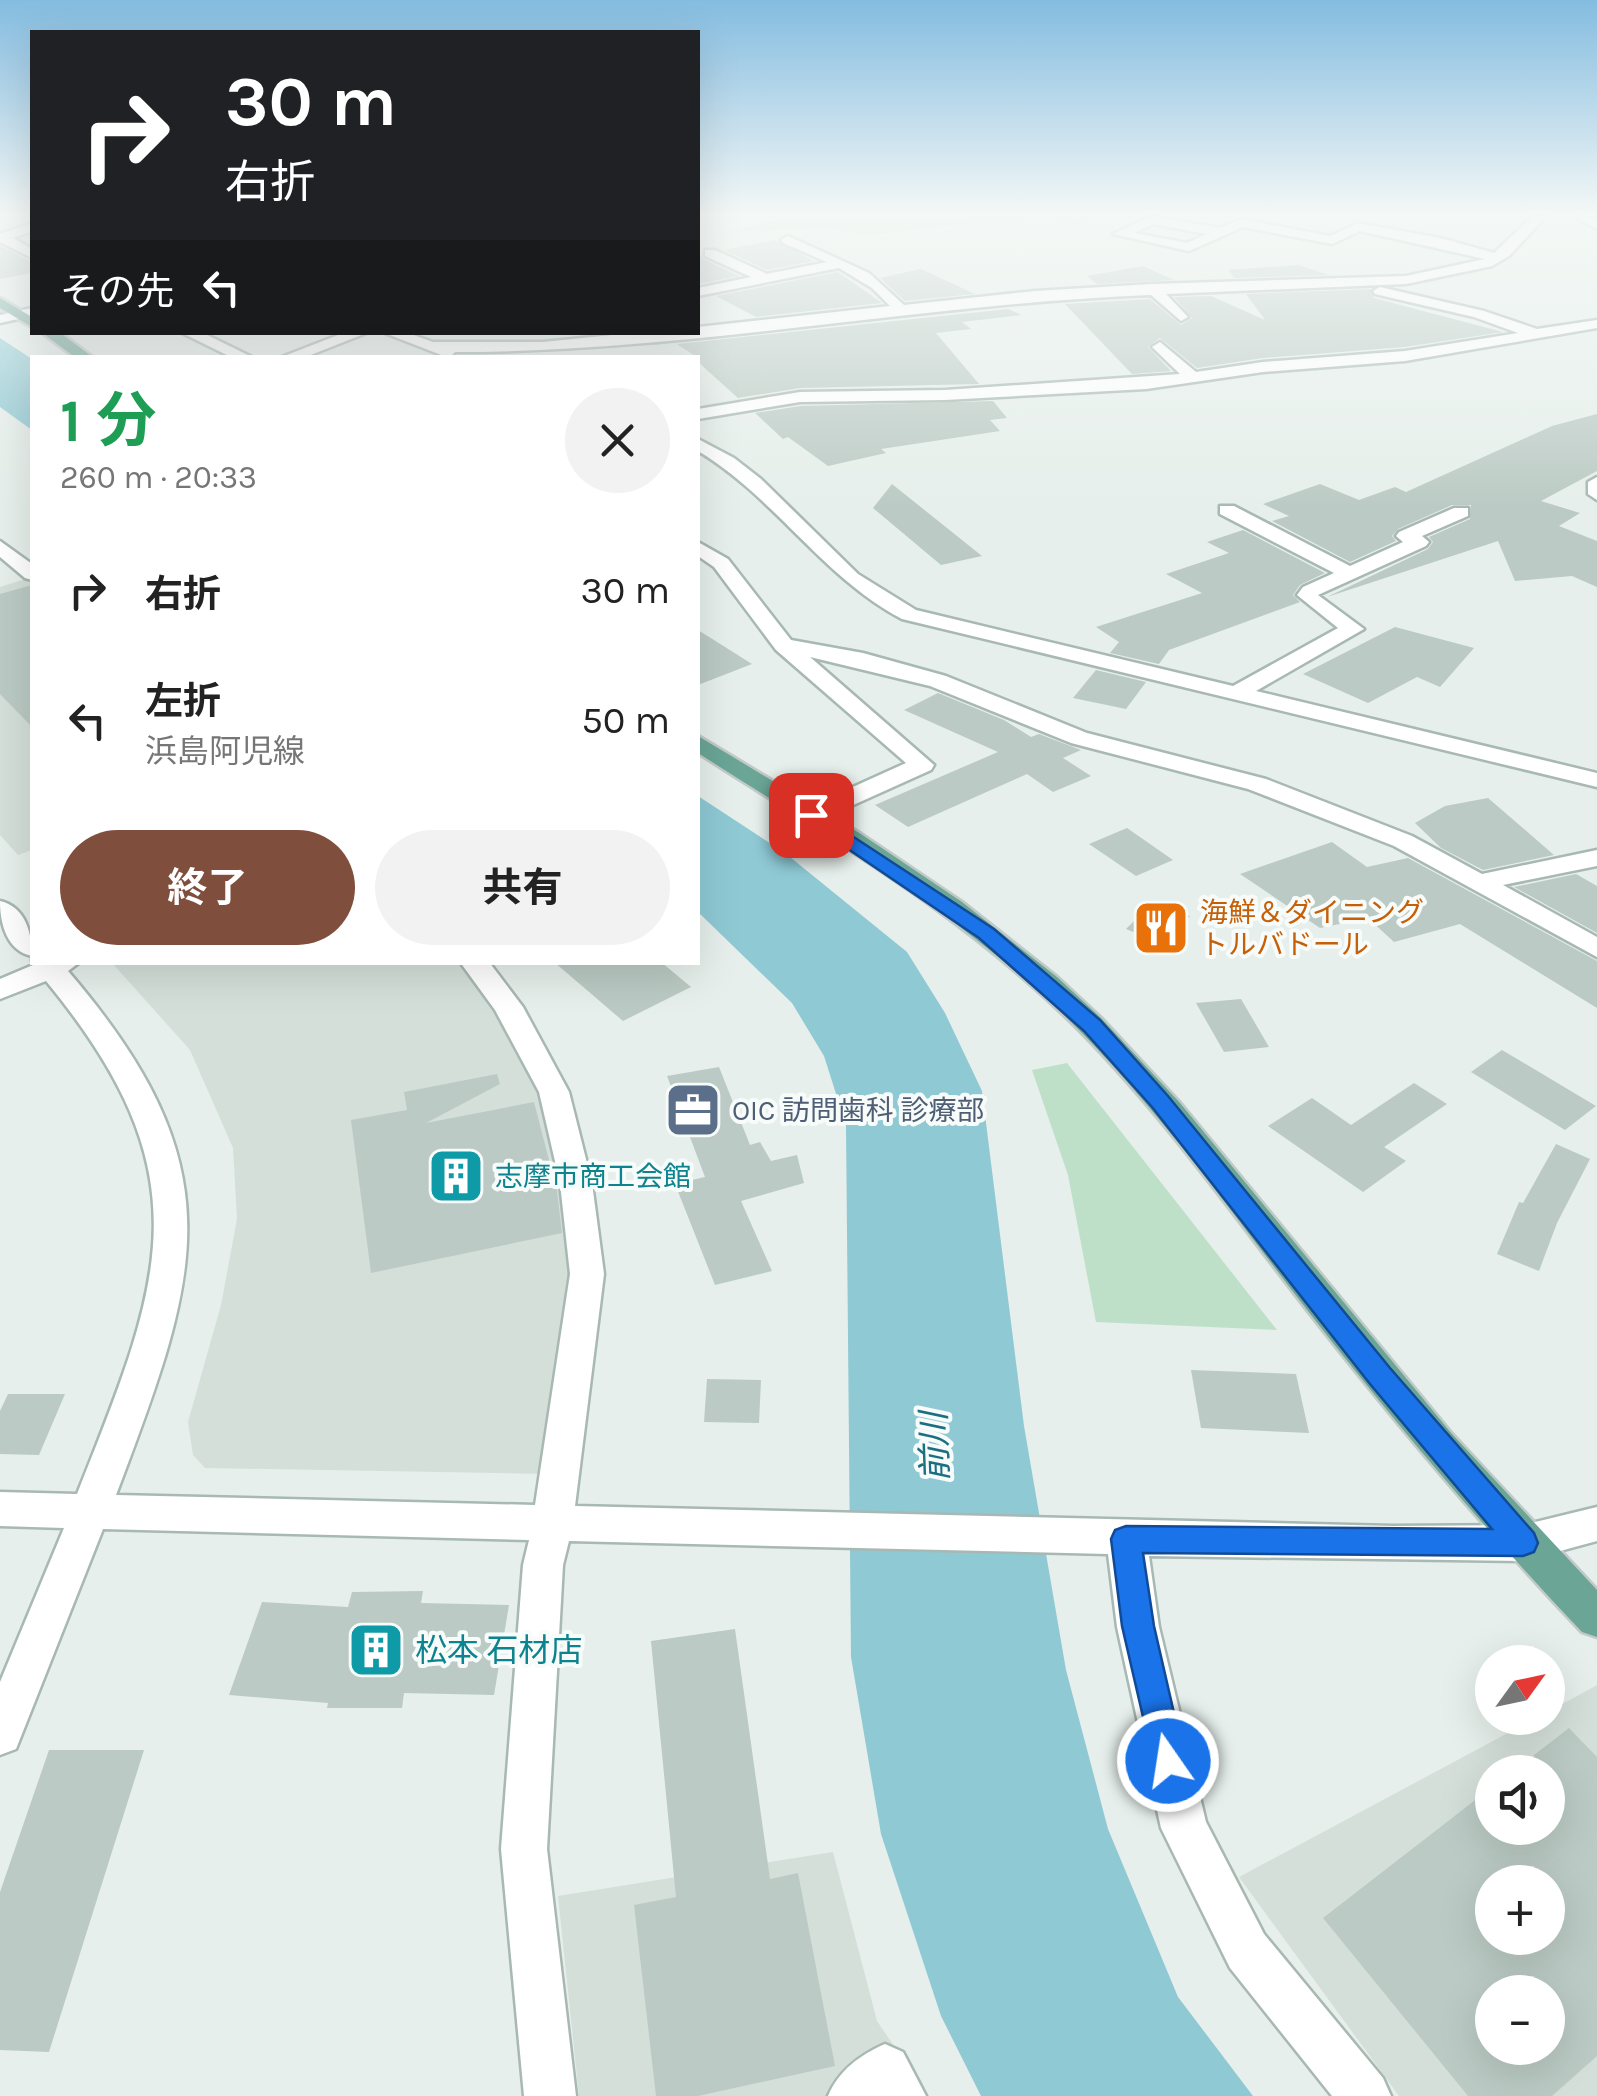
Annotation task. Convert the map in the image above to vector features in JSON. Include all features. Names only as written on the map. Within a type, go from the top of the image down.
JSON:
[{"type":"main road","points":[[52,335],[82,355]]},
{"type":"main road","points":[[700,744],[986,934],[1092,1026],[1176,1120],[1380,1376],[1523,1543],[1597,1618]]},
{"type":"street","points":[[704,314],[722,330]]},
{"type":"street","points":[[700,332],[853,314]]},
{"type":"street","points":[[1177,314],[1180,317]]},
{"type":"street","points":[[1475,314],[1536,334]]},
{"type":"street","points":[[0,319],[28,316]]},
{"type":"street","points":[[700,414],[786,398],[946,395],[1193,378],[1405,356],[1597,324]]},
{"type":"street","points":[[194,335],[240,355]]},
{"type":"street","points":[[295,355],[353,335]]},
{"type":"street","points":[[397,335],[454,355]]},
{"type":"street","points":[[430,348],[542,347],[664,335]]},
{"type":"street","points":[[1160,348],[1193,378]]},
{"type":"street","points":[[700,445],[749,478],[833,566],[884,604],[928,620],[1597,780]]},
{"type":"street","points":[[1597,482],[1597,494]]},
{"type":"street","points":[[1227,510],[1349,572]]},
{"type":"street","points":[[1233,695],[1353,629],[1307,595],[1419,542],[1406,536],[1461,512]]},
{"type":"street","points":[[0,547],[30,572]]},
{"type":"street","points":[[700,549],[721,563],[784,646],[922,765],[811,815]]},
{"type":"street","points":[[0,582],[30,574]]},
{"type":"street","points":[[784,646],[864,660],[938,681],[1080,738],[1257,784],[1403,841],[1597,948]]},
{"type":"street","points":[[1480,882],[1597,858]]},
{"type":"street","points":[[0,909],[30,940]]},
{"type":"street","points":[[0,990],[41,965]]},
{"type":"street","points":[[0,1734],[89,1514],[154,1336],[171,1246],[167,1170],[140,1093],[100,1028],[53,965]]},
{"type":"street","points":[[476,965],[508,1007],[554,1092],[576,1184],[587,1274],[554,1522],[543,1565],[524,1849],[550,2096]]},
{"type":"street","points":[[0,1510],[1114,1538],[1523,1543],[1597,1524]]},
{"type":"street","points":[[1114,1538],[1184,1828],[1247,1951],[1365,2096]]},
{"type":"shaded area","points":[[30,578],[30,851],[18,855],[0,835],[0,587]]},
{"type":"shaded area","points":[[114,965],[476,965],[559,1107],[581,1218],[547,1474],[205,1468],[193,1455],[188,1422],[221,1305],[237,1219],[233,1148],[190,1050]]},
{"type":"shaded area","points":[[1597,1685],[1597,2096],[1399,2096],[1239,1877],[1504,1735],[1565,1735],[1565,1703]]},
{"type":"shaded area","points":[[833,1852],[877,2021],[928,2096],[579,2096],[558,1896]]},
{"type":"green space","points":[[1067,1063],[1277,1330],[1096,1322],[1068,1175],[1032,1070]]},
{"type":"water","points":[[0,338],[30,358],[30,429],[0,407]]},
{"type":"water","name":"前川","points":[[700,797],[785,853],[907,952],[945,1013],[982,1091],[1024,1426],[1066,1670],[1108,1829],[1178,1997],[1253,2096],[981,2096],[941,2016],[881,1834],[851,1657],[846,1125],[824,1056],[792,1003],[700,914]]},
{"type":"building","points":[[962,314],[1022,315],[962,322],[971,329],[936,333],[979,384],[800,388],[738,398],[700,364],[700,355],[677,344]]},
{"type":"building","points":[[1074,314],[1168,314],[1181,325],[1192,318],[1188,314],[1251,314],[1265,320],[1260,314],[1434,314],[1503,332],[1405,347],[1263,358],[1197,368],[1160,338],[1148,347],[1171,371],[1132,374]]},
{"type":"building","points":[[993,401],[1007,418],[990,420],[1000,431],[881,449],[886,453],[828,466],[788,437],[783,439],[755,413],[800,406]]},
{"type":"building","points":[[1597,414],[1597,471],[1541,501],[1580,513],[1559,526],[1597,541],[1597,587],[1572,576],[1515,581],[1498,541],[1327,597],[1428,549],[1433,542],[1429,537],[1470,519],[1471,505],[1452,505],[1398,529],[1392,536],[1396,541],[1350,562],[1272,521],[1289,516],[1263,504],[1320,484],[1359,500],[1395,487],[1406,492],[1552,426]]},
{"type":"building","points":[[892,484],[982,556],[941,565],[873,508]]},
{"type":"building","points":[[1243,530],[1325,573],[1300,585],[1293,595],[1300,602],[1169,650],[1159,664],[1110,653],[1119,642],[1096,627],[1202,593],[1166,574],[1229,553],[1207,542]]},
{"type":"building","points":[[30,586],[30,725],[0,694],[0,594]]},
{"type":"building","points":[[1395,627],[1474,648],[1440,687],[1417,677],[1368,703],[1303,674]]},
{"type":"building","points":[[700,631],[752,664],[700,684]]},
{"type":"building","points":[[1096,670],[1146,682],[1126,709],[1073,698]]},
{"type":"building","points":[[938,693],[1004,720],[1031,737],[1039,734],[1081,750],[1063,758],[1091,776],[1053,792],[1027,774],[908,827],[875,805],[998,752],[904,710]]},
{"type":"building","points":[[1488,798],[1554,855],[1483,870],[1441,848],[1415,823],[1445,806]]},
{"type":"building","points":[[1127,828],[1173,860],[1136,876],[1089,844]]},
{"type":"building","points":[[1332,842],[1367,867],[1408,858],[1597,961],[1597,1008],[1460,924],[1394,942],[1368,918],[1320,928],[1240,874]]},
{"type":"building","points":[[1576,874],[1597,886],[1597,933],[1514,887]]},
{"type":"building","points":[[1153,902],[1190,916],[1163,944],[1126,929]]},
{"type":"building","points":[[558,965],[665,965],[691,987],[623,1021]]},
{"type":"building","points":[[1241,999],[1269,1047],[1224,1052],[1196,1003]]},
{"type":"building","points":[[1502,1050],[1596,1106],[1565,1130],[1471,1072]]},
{"type":"building","points":[[719,1067],[750,1145],[760,1142],[771,1161],[797,1155],[804,1183],[741,1201],[772,1271],[715,1285],[675,1184],[705,1177],[667,1076]]},
{"type":"building","name":"志摩市商工会館","points":[[497,1074],[500,1084],[426,1123],[534,1102],[557,1191],[562,1233],[371,1273],[351,1120],[407,1110],[404,1092]]},
{"type":"building","points":[[1414,1083],[1447,1104],[1384,1147],[1406,1161],[1363,1192],[1268,1126],[1312,1098],[1351,1125]]},
{"type":"building","points":[[1556,1144],[1590,1159],[1557,1223],[1539,1271],[1497,1254],[1519,1202],[1523,1203]]},
{"type":"building","points":[[1191,1370],[1296,1374],[1309,1433],[1201,1428]]},
{"type":"building","points":[[707,1379],[761,1380],[759,1423],[704,1422]]},
{"type":"building","points":[[8,1394],[65,1394],[39,1455],[0,1454],[0,1411]]},
{"type":"building","points":[[423,1591],[421,1603],[509,1605],[494,1695],[404,1693],[402,1708],[327,1708],[328,1703],[229,1695],[262,1602],[348,1607],[352,1592]]},
{"type":"building","points":[[735,1629],[770,1879],[798,1873],[835,2066],[698,2096],[656,2096],[634,1905],[676,1897],[651,1641]]},
{"type":"building","points":[[1569,1728],[1597,1757],[1597,2056],[1552,2096],[1468,2096],[1323,1918],[1475,1800],[1475,1845],[1565,1845],[1565,1755],[1534,1755],[1565,1735]]},
{"type":"building","points":[[49,1750],[144,1750],[49,2052],[0,2050],[0,1892]]},
{"type":"place","name":"海鮮＆ダイニング トルバドール","points":[[1161,928]]},
{"type":"place","name":"OIC 訪問歯科 診療部","points":[[693,1110]]},
{"type":"place","name":"志摩市商工会館","points":[[456,1176]]},
{"type":"place","name":"松本 石材店","points":[[376,1650]]},
{"type":"route","points":[[811,815],[986,934],[1043,979],[1092,1026],[1160,1102],[1380,1376],[1523,1543],[1126,1539],[1138,1626],[1168,1761]]}]
